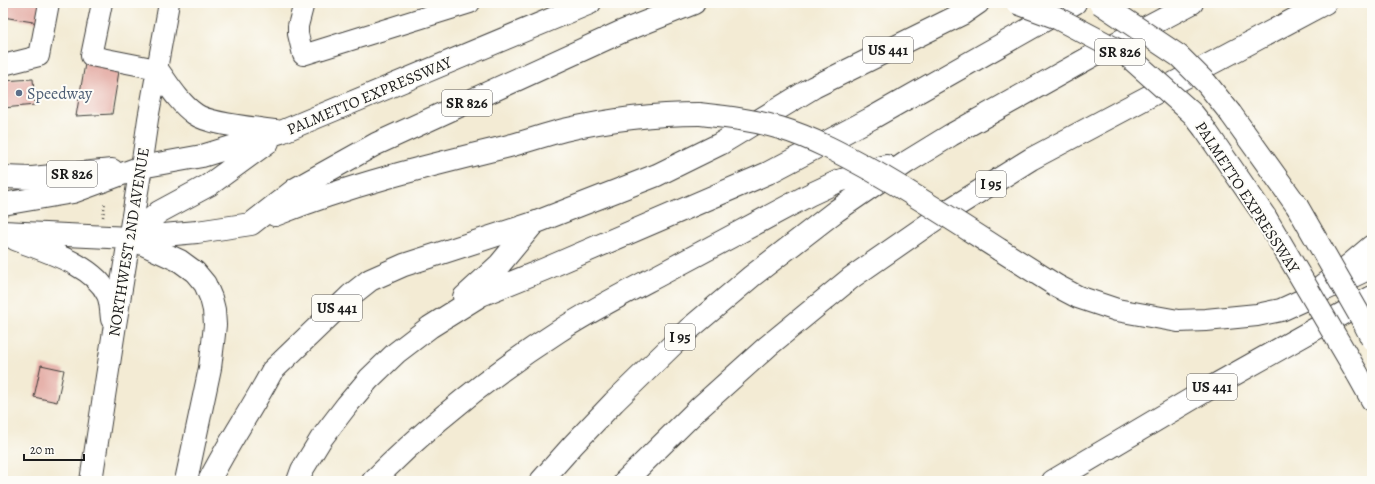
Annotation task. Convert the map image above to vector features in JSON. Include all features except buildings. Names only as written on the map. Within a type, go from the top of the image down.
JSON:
[{"type":"main road","name":"PALMETTO EXPRESSWAY","points":[[141,167],[202,156],[281,132],[590,3]]},
{"type":"main road","name":"SR 826","points":[[3,233],[130,238],[197,232],[251,224],[297,188],[376,144],[621,32],[694,3]]},
{"type":"main road","name":"US 441","points":[[209,481],[222,454],[272,371],[351,295],[370,280],[404,265],[534,224],[657,175],[720,144],[814,87],[962,14],[978,3]]},
{"type":"main road","name":"PALMETTO EXPRESSWAY","points":[[1017,3],[1055,17],[1127,55],[1192,114],[1204,128],[1266,218],[1372,400]]},
{"type":"main road","points":[[430,327],[481,295],[768,173],[872,118],[1075,3]]},
{"type":"main road","name":"PALMETTO EXPRESSWAY","points":[[1100,3],[1179,56],[1207,84],[1231,114],[1297,206],[1369,329]]},
{"type":"main road","name":"I 95","points":[[541,481],[614,402],[667,350],[706,314],[809,231],[913,158],[983,116],[1192,3]]},
{"type":"main road","name":"I 95","points":[[625,481],[698,409],[768,346],[851,278],[942,214],[1031,159],[1325,3]]},
{"type":"main road","points":[[157,69],[186,107],[196,115],[213,122],[281,132]]},
{"type":"main road","points":[[251,224],[315,199],[441,162],[563,131],[618,120],[699,114],[748,120],[780,128],[813,140],[852,159],[910,192],[1057,286],[1078,297],[1117,310],[1178,321],[1257,315],[1281,310],[1372,267]]},
{"type":"main road","points":[[186,481],[210,368],[215,325],[211,298],[205,284],[195,272],[180,261],[130,238],[159,212],[209,185],[281,132]]},
{"type":"main road","points":[[373,481],[432,426],[472,393],[546,339],[584,316],[815,192],[839,182],[913,158]]},
{"type":"main road","points":[[3,204],[73,192],[141,167]]},
{"type":"main road","name":"SR 826","points":[[3,178],[32,178],[141,167]]},
{"type":"main road","name":"NORTHWEST 2ND AVENUE","points":[[91,481],[141,167]]},
{"type":"main road","points":[[298,481],[302,470],[321,439],[369,379],[396,353],[430,327],[500,264],[534,224]]},
{"type":"main road","points":[[3,233],[79,265],[96,279],[108,296],[114,331]]},
{"type":"main road","points":[[1303,300],[1372,246]]},
{"type":"main road","name":"US 441","points":[[1053,481],[1217,384],[1372,297]]},
{"type":"street","points":[[3,65],[39,56],[49,3]]},
{"type":"street","points":[[102,3],[91,56],[157,69]]},
{"type":"street","name":"NORTHWEST 2ND AVENUE","points":[[141,167],[169,3]]},
{"type":"street","points":[[304,3],[298,26],[298,34],[303,55],[470,3]]},
{"type":"path","points":[[102,222],[106,200]]},
{"type":"place","name":"Speedway","points":[[19,93]]}]
